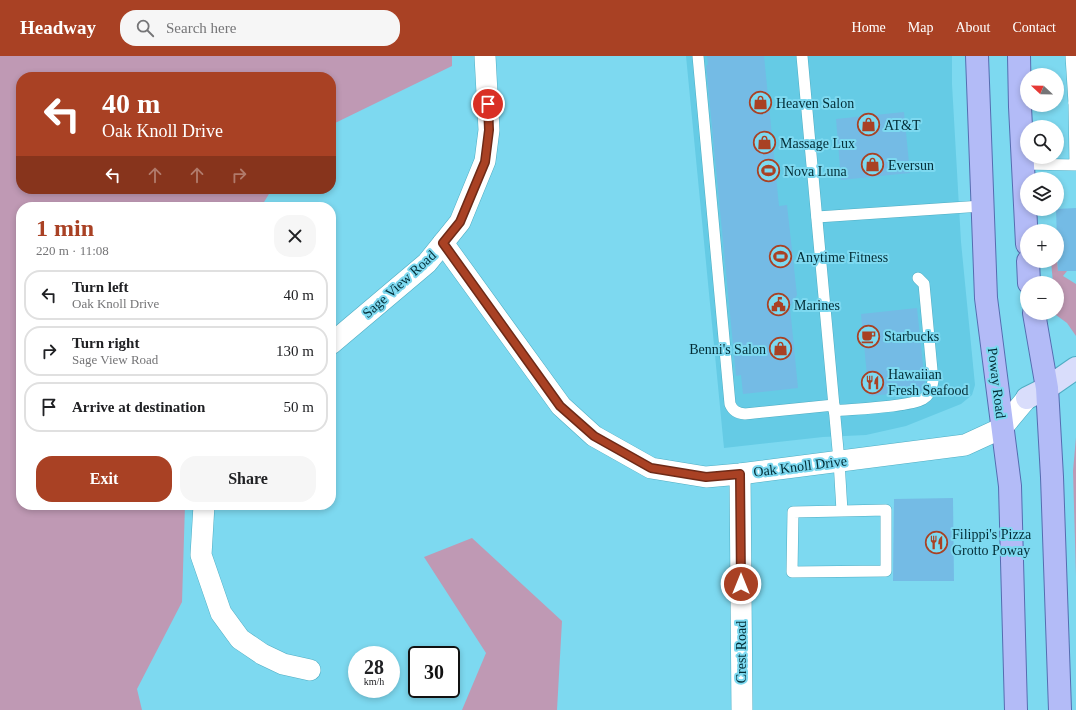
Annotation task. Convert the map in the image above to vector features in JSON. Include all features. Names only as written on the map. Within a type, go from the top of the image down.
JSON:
[{"type":"main road","name":"Poway Road","points":[[977,56],[986,298],[1010,486],[1016,710]]},
{"type":"main road","points":[[1020,56],[1022,120]]},
{"type":"main road","points":[[1023,164],[1026,224]]},
{"type":"main road","points":[[1035,320],[1047,388],[1052,477],[1060,710]]},
{"type":"street","name":"Sage View Road","points":[[336,340],[427,263],[460,222],[485,162],[489,130],[485,56]]},
{"type":"street","name":"Oak Knoll Drive","points":[[443,243],[560,406],[594,436],[651,468],[706,477],[965,445],[1002,428],[1027,398]]},
{"type":"street","points":[[1027,398],[1047,388],[1076,368]]},
{"type":"street","name":"Crest Road","points":[[740,474],[742,710]]},
{"type":"street","points":[[204,510],[202,555],[221,612],[240,639],[262,654],[283,664],[310,670]]},
{"type":"lane","points":[[698,56],[730,404],[732,409],[737,413],[745,414],[914,403],[928,395],[932,388],[924,284],[918,278]]},
{"type":"lane","points":[[802,56],[839,461],[842,511]]},
{"type":"lane","points":[[1023,164],[1075,165],[1075,104],[1071,56]]},
{"type":"lane","points":[[817,217],[982,206]]},
{"type":"lane","points":[[886,510],[886,571],[792,572],[793,512],[842,511],[886,510]]},
{"type":"shaded area","points":[[0,56],[452,56],[452,66],[336,123],[336,72],[16,72],[16,194],[269,194],[264,202],[16,202],[16,510],[185,510],[182,602],[137,689],[142,710],[0,710]]},
{"type":"shaded area","points":[[686,56],[952,56],[952,84],[961,242],[975,385],[972,395],[961,404],[906,426],[866,435],[823,437],[724,448]]},
{"type":"shaded area","points":[[1052,268],[1058,268],[1058,271],[1067,271],[1063,276],[1052,276]]},
{"type":"shaded area","points":[[1064,277],[1076,284],[1076,336],[1067,323],[1063,320]]},
{"type":"shaded area","points":[[1076,437],[1076,576],[1073,471]]},
{"type":"shaded area","points":[[472,538],[562,621],[557,710],[462,710],[486,653],[424,557]]},
{"type":"building","points":[[707,56],[764,56],[779,206],[787,205],[797,295],[790,307],[798,388],[743,394],[741,375],[736,376],[706,65],[708,65]]},
{"type":"building","points":[[904,112],[910,173],[841,180],[836,119]]},
{"type":"building","points":[[1076,208],[1076,271],[1058,271],[1058,268],[1064,268],[1064,224],[1056,224],[1056,216],[1064,216],[1064,209]]},
{"type":"building","points":[[917,308],[925,384],[924,388],[922,391],[869,396],[861,314]]},
{"type":"building","points":[[953,498],[954,581],[893,581],[894,499]]},
{"type":"place","name":"Heaven Salon","points":[[760,103]]},
{"type":"place","name":"AT&T","points":[[869,125]]},
{"type":"place","name":"Massage Lux","points":[[765,143]]},
{"type":"place","name":"Eversun","points":[[872,165]]},
{"type":"place","name":"Nova Luna","points":[[769,171]]},
{"type":"place","name":"Anytime Fitness","points":[[780,257]]},
{"type":"place","name":"Marines","points":[[779,305]]},
{"type":"place","name":"Starbucks","points":[[869,336]]},
{"type":"place","name":"Benni's Salon","points":[[781,349]]},
{"type":"place","name":"Hawaiian Fresh Seafood","points":[[872,382]]},
{"type":"place","name":"Filippi's Pizza Grotto Poway","points":[[936,542]]},
{"type":"route","points":[[488,104],[489,130],[485,162],[460,222],[443,243],[560,406],[594,436],[651,468],[706,477],[740,474],[741,584]]}]
